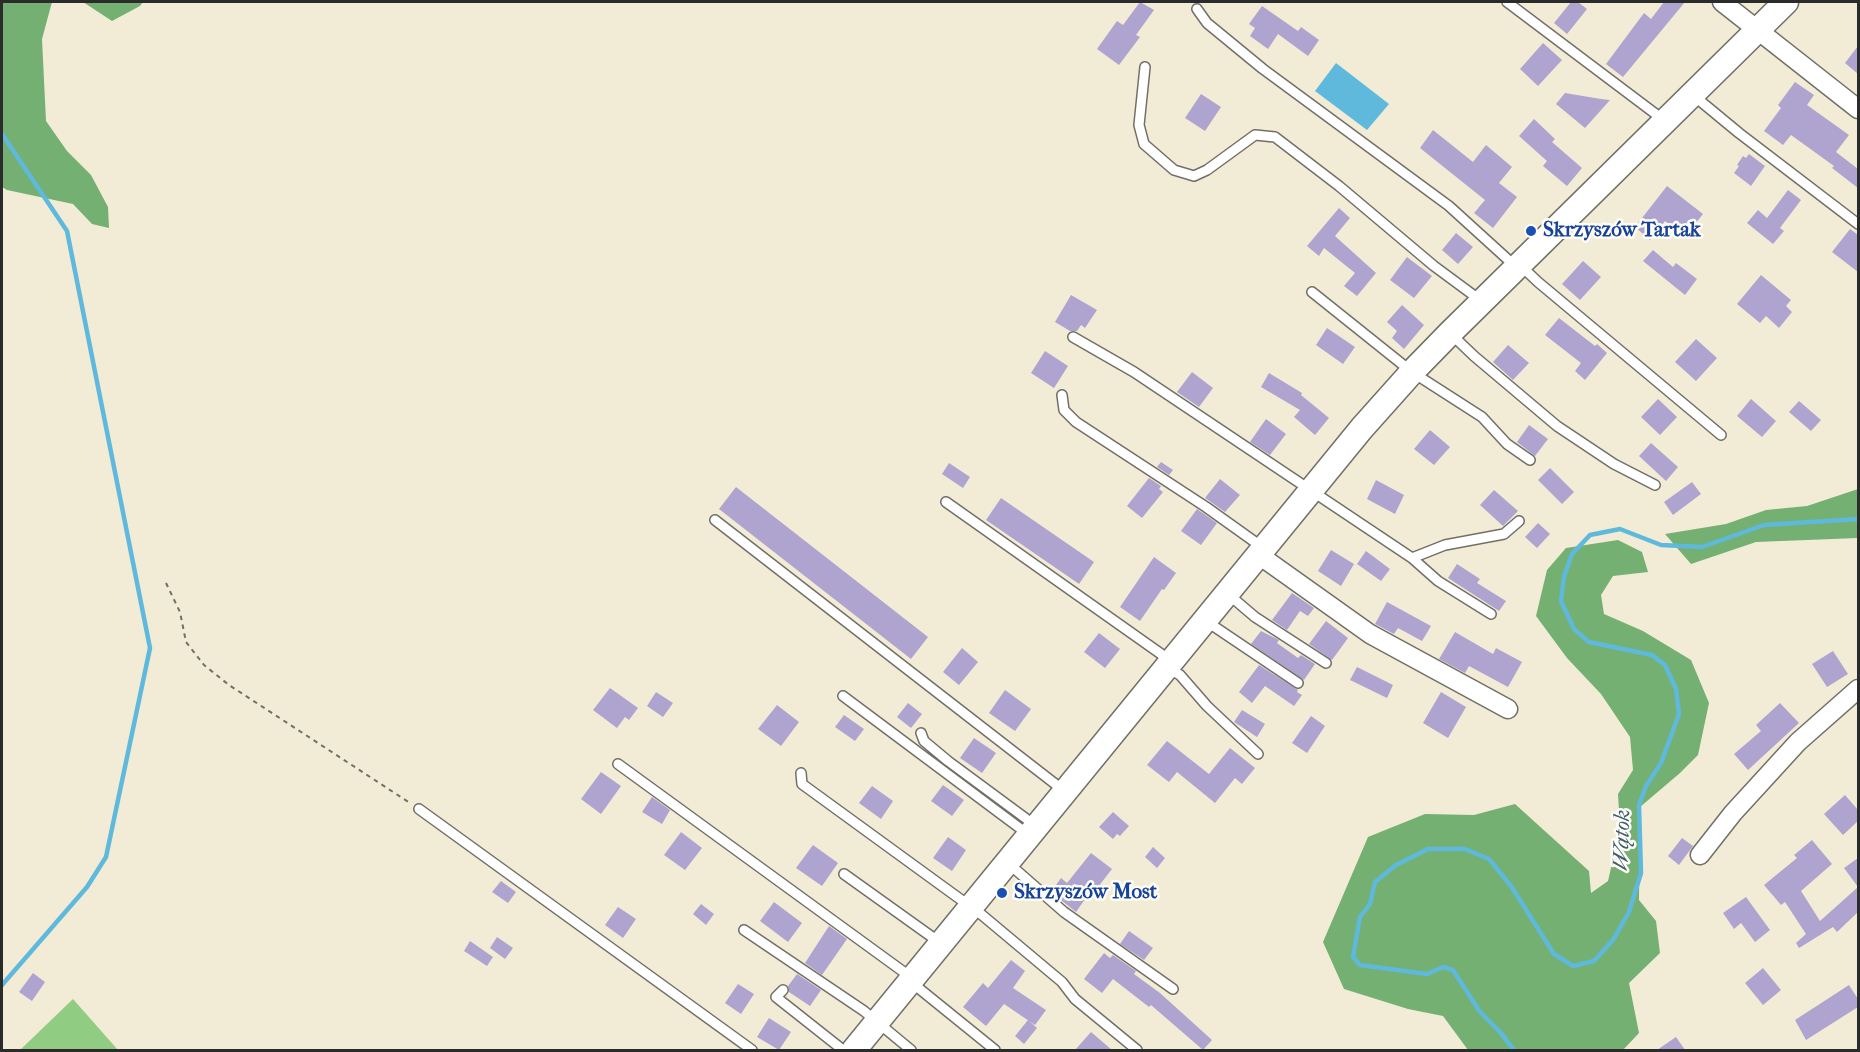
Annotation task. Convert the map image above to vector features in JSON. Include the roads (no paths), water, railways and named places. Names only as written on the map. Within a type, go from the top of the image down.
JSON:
[{"type":"street","points":[[1722,2],[1858,109]]},
{"type":"street","points":[[854,1050],[1362,428],[1450,333],[1786,2]]},
{"type":"street","points":[[1262,551],[1370,634],[1508,709]]},
{"type":"street","points":[[1700,855],[1733,813],[1798,742],[1858,689]]},
{"type":"lane","points":[[1507,2],[1666,122]]},
{"type":"lane","points":[[1197,9],[1208,23],[1263,69],[1449,206],[1721,435]]},
{"type":"lane","points":[[1145,67],[1139,125],[1144,144],[1173,170],[1194,176],[1207,170],[1255,135],[1275,137],[1482,302]]},
{"type":"lane","points":[[1693,95],[1739,134],[1858,224]]},
{"type":"lane","points":[[1312,292],[1412,372],[1482,417],[1507,444],[1530,460]]},
{"type":"lane","points":[[1450,333],[1557,426],[1614,464],[1655,485]]},
{"type":"lane","points":[[1073,337],[1134,372],[1412,558],[1438,581],[1491,614]]},
{"type":"lane","points":[[1062,395],[1064,410],[1076,422],[1206,507],[1262,551]]},
{"type":"lane","points":[[946,502],[1170,665],[1207,706],[1258,754]]},
{"type":"lane","points":[[715,520],[1065,792]]},
{"type":"lane","points":[[1412,558],[1445,545],[1504,534],[1519,521]]},
{"type":"lane","points":[[1228,594],[1255,618],[1326,663]]},
{"type":"lane","points":[[1206,621],[1298,683]]},
{"type":"lane","points":[[843,696],[1033,831]]},
{"type":"lane","points":[[921,733],[924,741],[932,748],[1033,831]]},
{"type":"lane","points":[[618,764],[911,980],[995,1050]]},
{"type":"lane","points":[[801,773],[802,784],[971,906],[1062,982],[1075,999],[1137,1050]]},
{"type":"lane","points":[[419,809],[752,1050]]},
{"type":"lane","points":[[1007,862],[1064,912],[1173,989]]},
{"type":"lane","points":[[844,874],[941,943]]},
{"type":"lane","points":[[744,930],[864,1011],[911,1050]]},
{"type":"lane","points":[[783,990],[776,997],[843,1050]]},
{"type":"water","points":[[1336,63],[1389,104],[1367,130],[1315,91]]},
{"type":"waterway","points":[[2,134],[67,231],[150,648],[106,857],[87,887],[2,985]]},
{"type":"waterway","name":"Wątok","points":[[1514,1050],[1480,1012],[1453,970],[1443,967],[1427,974],[1360,965],[1353,957],[1360,917],[1370,904],[1375,882],[1396,865],[1428,849],[1465,849],[1489,859],[1511,886],[1554,954],[1573,966],[1594,961],[1613,940],[1629,912],[1641,873],[1639,805],[1646,786],[1661,763],[1679,714],[1676,689],[1665,665],[1652,655],[1589,642],[1574,629],[1561,601],[1564,577],[1572,554],[1590,535],[1620,529],[1661,545],[1702,547],[1764,525],[1858,519]]},
{"type":"place","name":"Skrzyszów Tartak","points":[[1531,231]]},
{"type":"place","name":"Skrzyszów Most","points":[[1002,893]]}]
